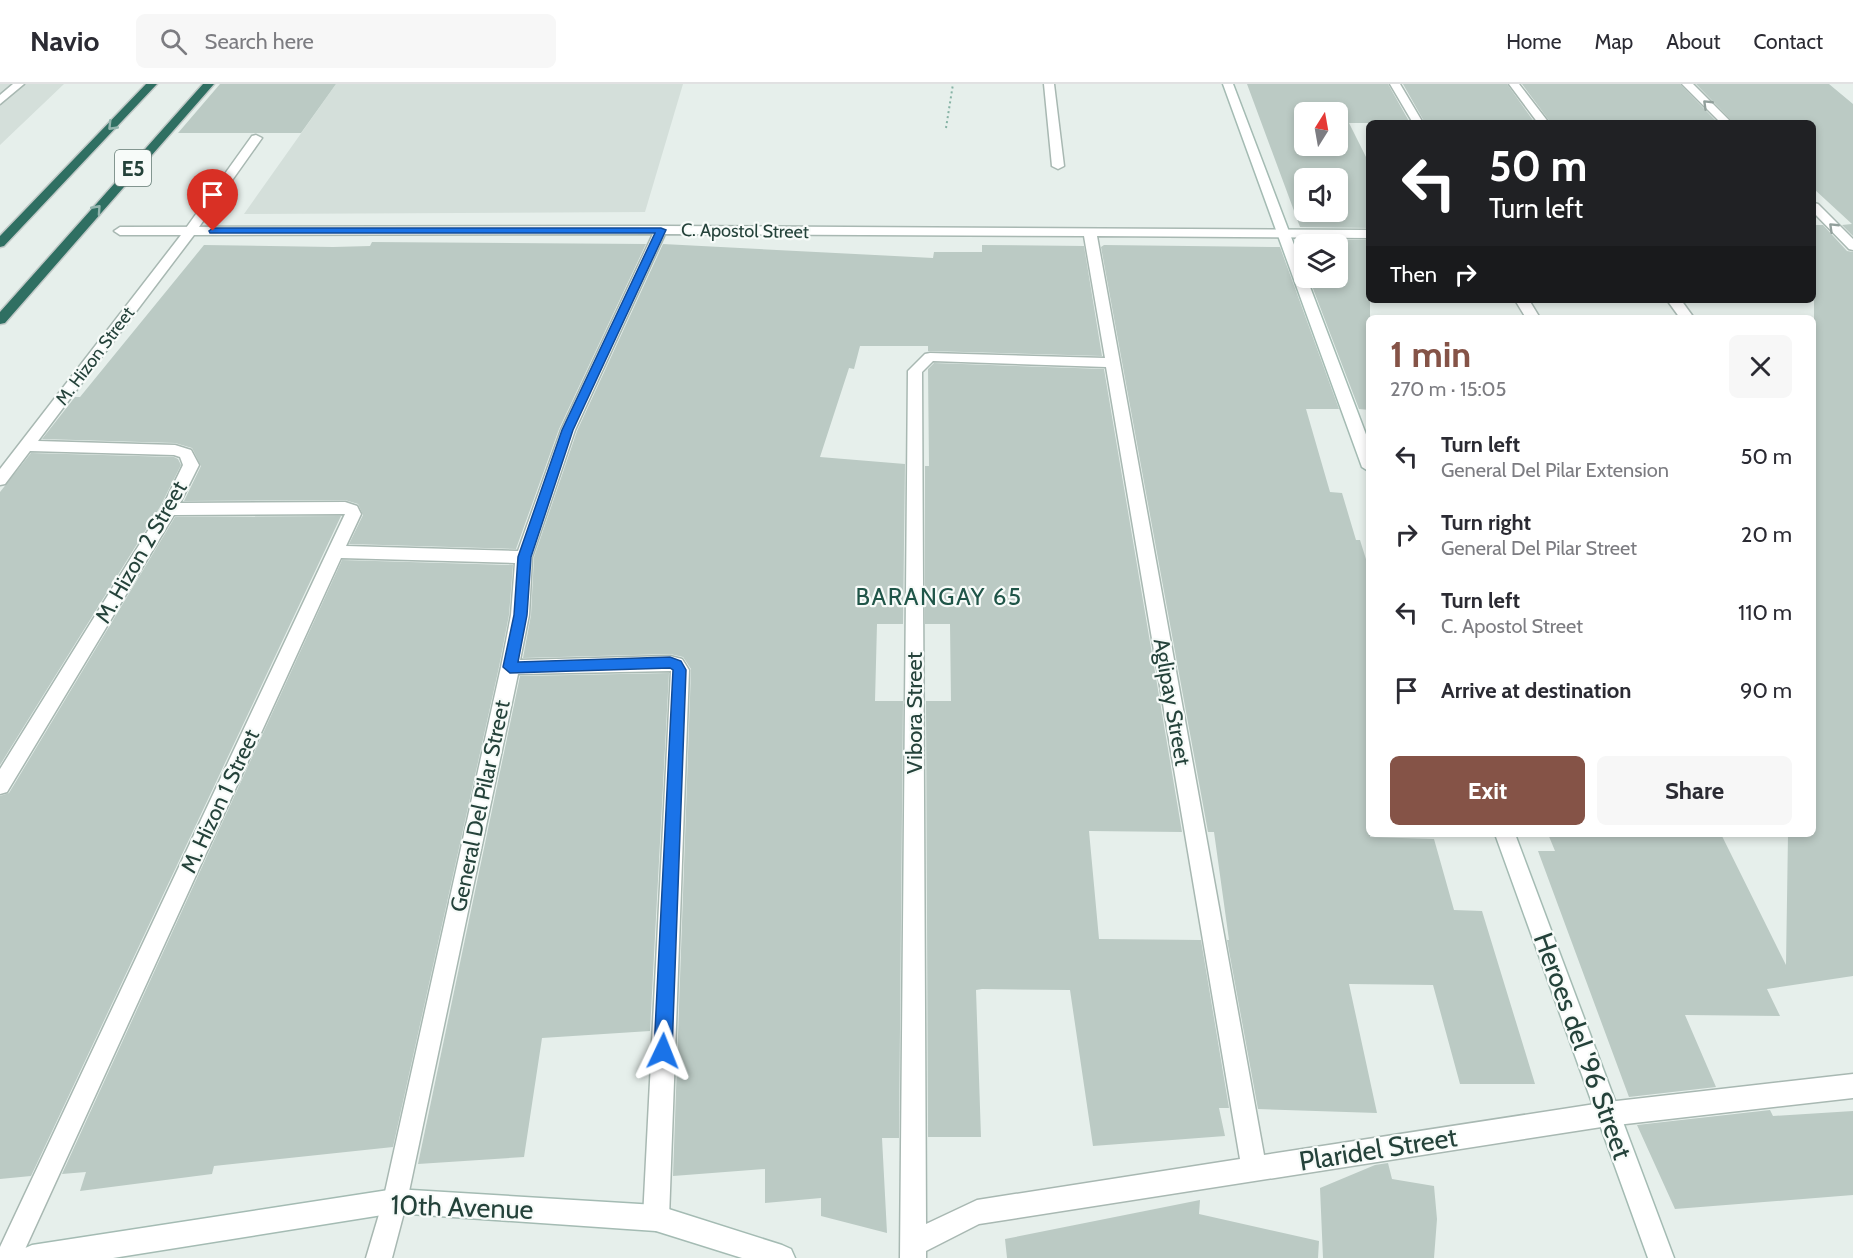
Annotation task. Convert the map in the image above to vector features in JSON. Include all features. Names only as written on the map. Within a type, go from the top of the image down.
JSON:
[{"type":"highway","name":"E5","points":[[0,243],[152,84]]},
{"type":"highway","name":"E5","points":[[0,320],[57,252],[209,84]]},
{"type":"highway","points":[[0,332],[57,252]]},
{"type":"street","points":[[0,101],[19,84]]},
{"type":"street","points":[[1049,84],[1058,166]]},
{"type":"street","points":[[1228,84],[1366,456]]},
{"type":"street","points":[[1395,84],[1416,120]]},
{"type":"street","points":[[1514,84],[1542,120]]},
{"type":"street","points":[[1687,84],[1724,120]]},
{"type":"street","name":"M. Hizon Street","points":[[0,480],[190,231],[256,138]]},
{"type":"street","points":[[1816,209],[1853,246]]},
{"type":"street","name":"C. Apostol Street","points":[[120,231],[661,230],[1366,234]]},
{"type":"street","name":"General Del Pilar Street","points":[[380,1258],[395,1201],[510,667],[520,615],[524,557],[568,430],[661,230]]},
{"type":"street","name":"Aglipay Street","points":[[1090,234],[1254,1169]]},
{"type":"street","name":"Vibora Street","points":[[912,1251],[915,370],[930,357],[1112,363]]},
{"type":"street","name":"M. Hizon 2 Street","points":[[0,786],[169,509],[191,465],[186,454],[175,450],[27,446]]},
{"type":"street","name":"M. Hizon 1 Street","points":[[8,1258],[353,514],[351,510],[169,509]]},
{"type":"street","points":[[336,552],[524,557]]},
{"type":"street","points":[[510,667],[670,663],[676,664],[680,670],[656,1218]]},
{"type":"street","name":"Heroes del '96 Street","points":[[1506,837],[1660,1258]]},
{"type":"street","name":"Plaridel Street","points":[[912,1251],[977,1212],[1608,1114],[1853,1086]]},
{"type":"street","name":"10th Avenue","points":[[32,1258],[395,1201],[656,1218],[782,1258]]},
{"type":"path","points":[[946,128],[953,84]]},
{"type":"shaded area","points":[[0,84],[64,84],[0,145]]},
{"type":"shaded area","points":[[336,84],[683,84],[645,212],[244,214]]},
{"type":"building","points":[[220,84],[336,84],[301,133],[178,133]]},
{"type":"building","points":[[1247,84],[1388,84],[1408,120],[1366,120],[1366,123],[1349,123],[1366,157],[1366,228],[1300,227],[1298,222],[1348,222],[1348,168],[1294,168],[1294,211]]},
{"type":"building","points":[[1403,84],[1507,84],[1533,120],[1423,120]]},
{"type":"building","points":[[1522,84],[1680,84],[1715,120],[1549,120]]},
{"type":"building","points":[[1696,84],[1829,84],[1853,104],[1853,236],[1842,225],[1852,224],[1816,191],[1816,120],[1731,120]]},
{"type":"building","points":[[1816,225],[1823,225],[1847,251],[1853,252],[1853,976],[1767,989],[1780,1016],[1685,1015],[1716,1087],[1629,1097],[1538,851],[1555,851],[1549,837],[1722,837],[1786,965],[1788,837],[1816,837],[1816,315],[1814,315]]},
{"type":"building","points":[[1348,240],[1366,240],[1366,303],[1370,303],[1370,315],[1366,315],[1366,410],[1359,409],[1313,288],[1348,288]]},
{"type":"building","points":[[372,242],[646,244],[559,429],[516,549],[349,544],[363,515],[358,504],[345,500],[184,501],[201,466],[192,448],[175,443],[42,439],[75,397],[80,397],[204,245],[333,247],[370,246]]},
{"type":"building","points":[[663,244],[933,258],[934,252],[982,252],[982,245],[1084,246],[1102,356],[928,351],[928,346],[860,346],[854,369],[849,368],[820,457],[905,464],[903,624],[877,624],[875,701],[903,701],[899,1138],[882,1138],[887,1233],[821,1216],[821,1198],[765,1203],[765,1169],[673,1176],[691,669],[683,657],[670,654],[523,658],[531,615],[534,557],[577,431]]},
{"type":"building","points":[[1104,245],[1280,247],[1339,409],[1306,409],[1330,492],[1342,493],[1356,540],[1360,540],[1366,559],[1366,837],[1434,839],[1454,910],[1482,911],[1535,1084],[1460,1084],[1433,985],[1349,984],[1377,1113],[1258,1109],[1227,940],[1229,940],[1214,832],[1208,832],[1101,247]]},
{"type":"building","points":[[934,363],[1104,369],[1182,832],[1089,831],[1099,939],[1201,940],[1229,1108],[1219,1108],[1225,1136],[1093,1146],[1070,990],[982,989],[976,990],[981,1137],[928,1137],[926,701],[951,701],[950,624],[925,624],[925,466],[929,466],[928,369]]},
{"type":"building","points":[[31,453],[174,457],[181,465],[160,507],[0,765],[0,492]]},
{"type":"building","points":[[341,516],[31,1176],[0,1179],[0,796],[9,793],[175,517]]},
{"type":"building","points":[[342,560],[513,565],[509,615],[499,667],[393,1147],[214,1166],[212,1174],[80,1191],[86,1172],[62,1174]]},
{"type":"building","points":[[669,673],[650,1031],[542,1038],[524,1157],[418,1164],[520,676]]},
{"type":"building","points":[[1770,1110],[1773,1116],[1853,1111],[1853,1195],[1675,1209],[1637,1125]]},
{"type":"building","points":[[1388,1163],[1392,1179],[1434,1186],[1437,1219],[1434,1258],[1323,1258],[1320,1188],[1375,1165]]},
{"type":"building","points":[[1200,1200],[1199,1214],[1319,1241],[1318,1258],[1007,1258],[1005,1239]]},
{"type":"district","name":"BARANGAY 65","points":[[939,596]]},
{"type":"route","points":[[213,231],[661,230],[568,430],[524,557],[520,615],[510,667],[670,663],[676,664],[680,670],[663,1051]]}]
